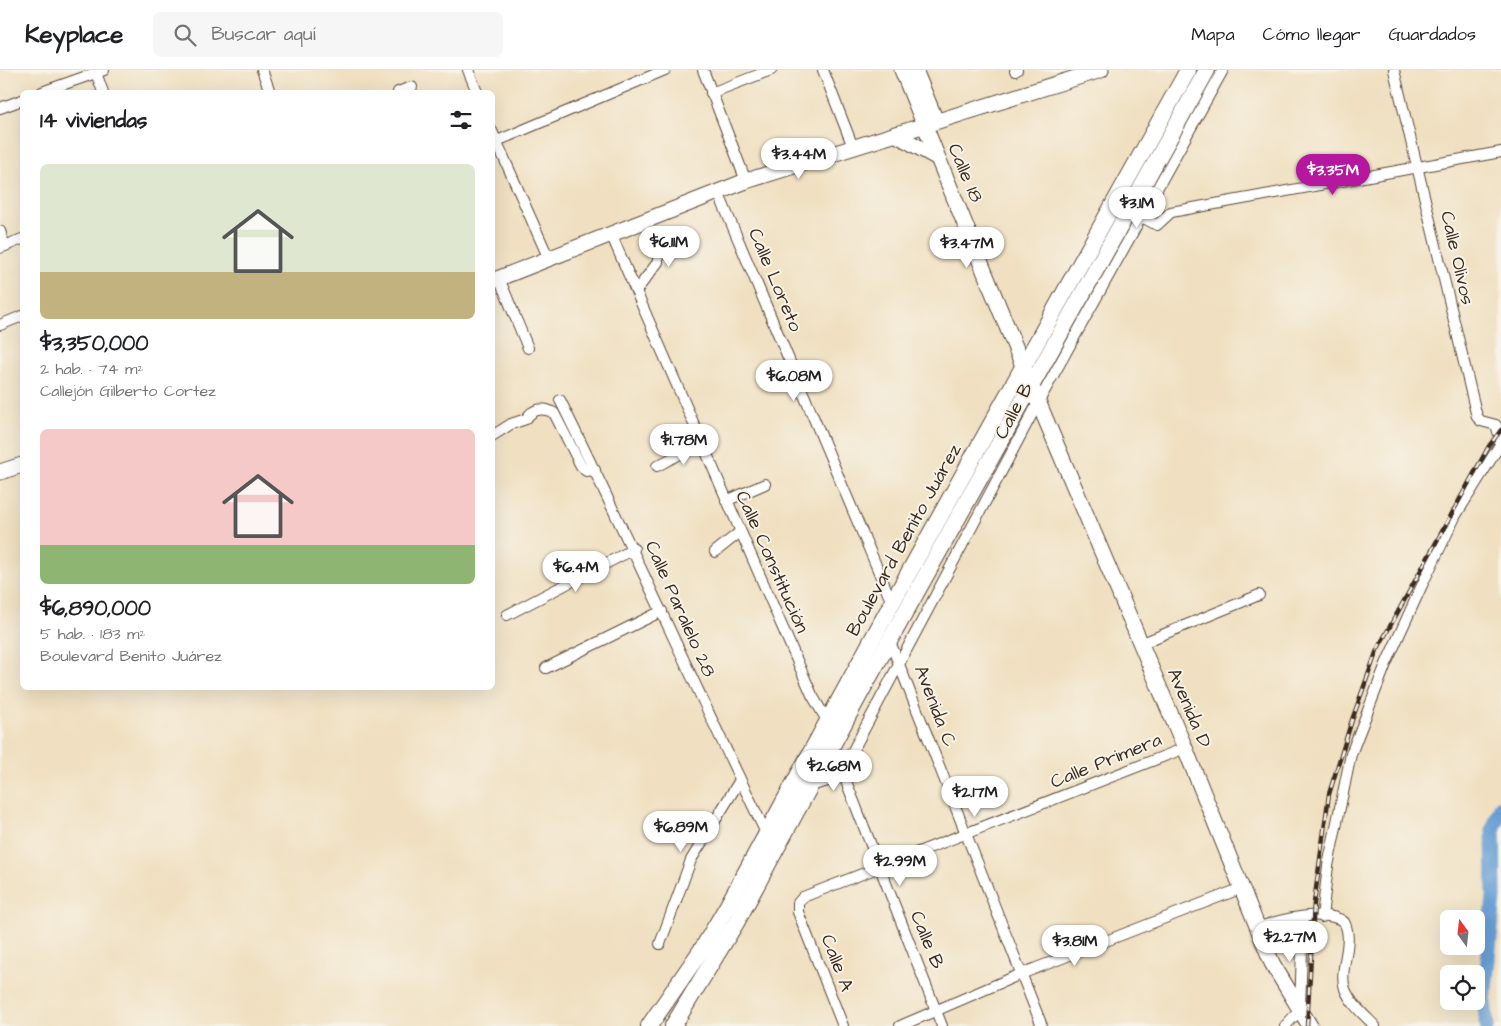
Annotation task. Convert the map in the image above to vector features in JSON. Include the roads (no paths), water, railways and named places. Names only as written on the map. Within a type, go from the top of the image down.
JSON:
[{"type":"main road","points":[[1175,70],[1179,87]]},
{"type":"main road","name":"Boulevard Benito Juárez","points":[[649,1026],[704,946],[1188,70]]},
{"type":"main road","name":"Boulevard Benito Juárez","points":[[673,1026],[720,949],[890,643],[1036,394],[1136,214],[1206,70]]},
{"type":"main road","points":[[720,949],[717,943],[738,901],[742,878]]},
{"type":"street","points":[[262,70],[269,90]]},
{"type":"street","points":[[468,70],[476,90]]},
{"type":"street","points":[[497,141],[665,70]]},
{"type":"street","points":[[702,70],[746,182]]},
{"type":"street","points":[[711,93],[771,70]]},
{"type":"street","points":[[823,70],[853,147]]},
{"type":"street","name":"Calle 18","points":[[902,70],[929,123]]},
{"type":"street","name":"Calle 18","points":[[915,70],[936,157],[1036,394]]},
{"type":"street","points":[[528,348],[496,280],[746,182],[1101,70]]},
{"type":"street","points":[[1223,70],[1136,214],[1157,225],[1170,212],[1501,152]]},
{"type":"street","name":"Calle Olivos","points":[[1322,917],[1328,866],[1346,768],[1386,664],[1456,515],[1501,442],[1498,425],[1481,421],[1477,417],[1394,70]]},
{"type":"street","points":[[47,90],[98,71],[103,90]]},
{"type":"street","points":[[404,90],[412,87]]},
{"type":"street","points":[[0,108],[20,101]]},
{"type":"street","points":[[895,134],[936,157]]},
{"type":"street","points":[[495,137],[549,259]]},
{"type":"street","name":"Calle Loreto","points":[[718,192],[892,603]]},
{"type":"street","points":[[0,231],[3,247],[20,241]]},
{"type":"street","name":"Calle Constitución","points":[[611,234],[812,696],[838,735]]},
{"type":"street","points":[[636,291],[658,262],[658,253],[648,246]]},
{"type":"street","points":[[0,325],[20,317]]},
{"type":"street","name":"Avenida D","points":[[1036,394],[1185,748],[1275,970],[1310,1026]]},
{"type":"street","name":"Calle B","points":[[942,1026],[842,771],[1036,394]]},
{"type":"street","name":"Calle Paralelo 28","points":[[560,400],[634,549],[766,833]]},
{"type":"street","points":[[495,434],[511,424],[526,420],[530,412],[538,409],[548,410],[554,413],[581,466],[586,471],[595,470]]},
{"type":"street","points":[[657,466],[701,443]]},
{"type":"street","points":[[0,472],[20,465]]},
{"type":"street","points":[[726,500],[765,484]]},
{"type":"street","points":[[715,552],[740,532]]},
{"type":"street","points":[[507,615],[634,549]]},
{"type":"street","points":[[1140,644],[1259,595]]},
{"type":"street","points":[[546,668],[662,611]]},
{"type":"street","name":"Avenida C","points":[[882,622],[1042,1026]]},
{"type":"street","name":"Calle Primera","points":[[798,912],[798,903],[803,897],[879,869],[1185,748]]},
{"type":"street","points":[[810,786],[832,780],[842,771]]},
{"type":"street","points":[[660,944],[691,860],[740,780]]},
{"type":"street","points":[[900,1026],[1021,974],[1242,888]]},
{"type":"street","name":"Calle A","points":[[798,912],[842,1026]]},
{"type":"street","points":[[1285,1026],[1300,1010],[1303,917]]},
{"type":"street","points":[[1258,928],[1277,920],[1303,917],[1335,918],[1344,922],[1347,936],[1343,978],[1345,988],[1354,1004],[1375,1026]]},
{"type":"waterway","points":[[1487,1026],[1484,1001],[1494,896],[1493,830],[1501,807]]},
{"type":"railway","points":[[1307,1026],[1314,903],[1329,794],[1352,720],[1377,650],[1489,446],[1501,430]]}]
